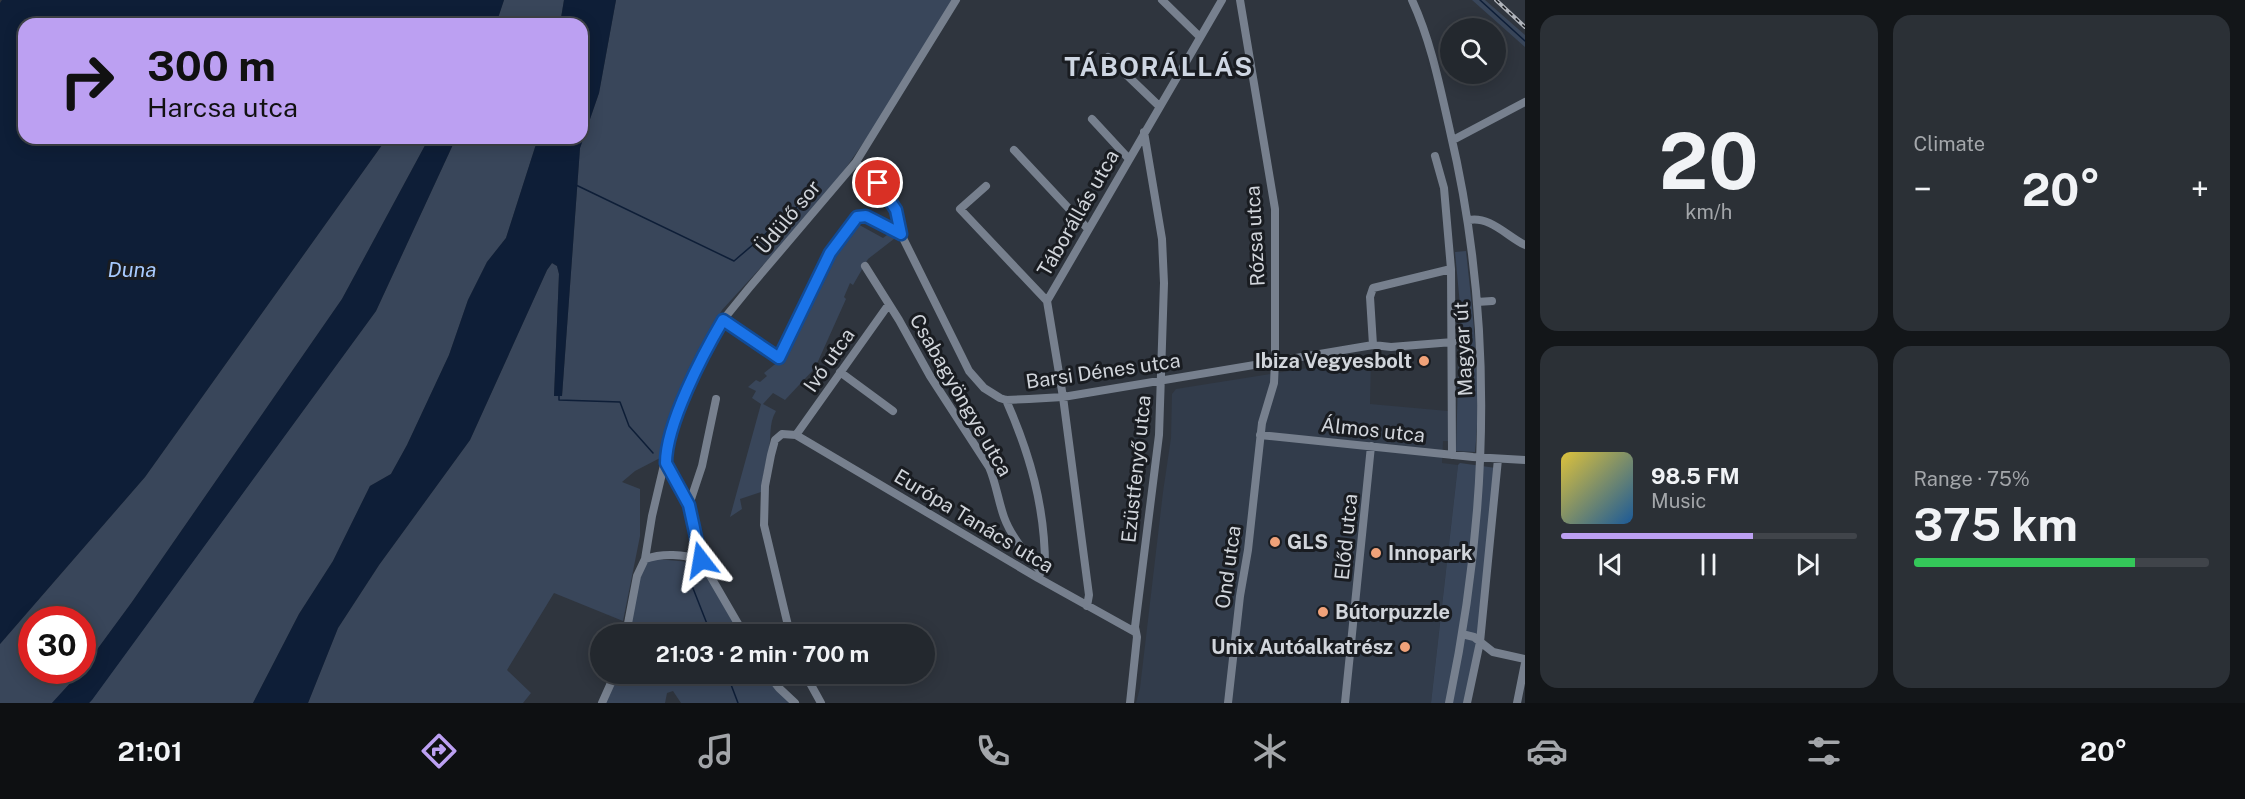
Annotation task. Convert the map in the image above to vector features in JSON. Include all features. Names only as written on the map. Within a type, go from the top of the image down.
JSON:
[{"type":"street","name":"Üdülő sor","points":[[628,624],[637,576],[645,559],[652,516],[675,424],[704,353],[723,320],[856,162],[956,0]]},
{"type":"street","points":[[1162,0],[1200,37]]},
{"type":"street","name":"Táborállás utca","points":[[1087,606],[1089,595],[1063,397],[1047,301],[1222,0]]},
{"type":"street","name":"Rózsa utca","points":[[1240,0],[1275,209],[1274,383],[1260,435]]},
{"type":"street","name":"Magyar út","points":[[1412,0],[1430,51],[1453,140],[1469,220],[1478,302],[1482,370],[1481,458],[1474,552],[1449,703]]},
{"type":"street","points":[[1108,57],[1159,106]]},
{"type":"street","points":[[1453,140],[1525,102]]},
{"type":"street","points":[[1092,119],[1129,159]]},
{"type":"street","name":"Ezüstfenyő utca","points":[[1130,703],[1137,637],[1135,632],[1159,435],[1161,380],[1164,255],[1144,132]]},
{"type":"street","points":[[1014,150],[1088,229]]},
{"type":"street","name":"Magyar út","points":[[1435,156],[1444,188],[1451,269],[1452,455]]},
{"type":"street","name":"Barsi Dénes utca","points":[[856,162],[878,183],[894,205],[901,234],[969,371],[984,388],[1006,400],[1063,397],[1373,345],[1392,347],[1453,342]]},
{"type":"street","points":[[986,186],[960,209],[1047,301]]},
{"type":"street","points":[[723,320],[779,358],[830,253],[857,217],[866,216],[901,234]]},
{"type":"street","points":[[1469,220],[1488,223],[1525,244]]},
{"type":"street","name":"Csabagyöngye utca","points":[[865,266],[930,376],[989,467],[995,480],[1005,518],[1039,575]]},
{"type":"street","points":[[1373,345],[1370,297],[1373,288],[1451,269]]},
{"type":"street","points":[[1478,302],[1492,301]]},
{"type":"street","name":"Ivó utca","points":[[796,435],[889,304]]},
{"type":"street","points":[[840,372],[893,411]]},
{"type":"street","points":[[689,505],[702,466],[716,399]]},
{"type":"street","points":[[1006,400],[1017,426],[1040,500],[1045,566],[1039,575]]},
{"type":"street","points":[[788,624],[764,525],[765,486],[775,440],[783,434],[796,435]]},
{"type":"street","name":"Európa Tanács utca","points":[[796,435],[1135,632]]},
{"type":"street","name":"Álmos utca","points":[[1260,435],[1481,458],[1525,460]]},
{"type":"street","name":"Ond utca","points":[[1228,703],[1260,435]]},
{"type":"street","name":"Előd utca","points":[[1345,703],[1371,446]]},
{"type":"street","points":[[1468,702],[1480,642],[1498,459]]},
{"type":"street","points":[[666,463],[689,505],[701,560],[738,624]]},
{"type":"street","points":[[645,559],[656,555],[682,556],[701,560]]},
{"type":"street","points":[[1462,634],[1474,637],[1493,652],[1525,661],[1517,703]]},
{"type":"street","points":[[602,703],[611,684]]},
{"type":"street","points":[[776,684],[795,703]]},
{"type":"street","points":[[811,684],[821,703]]},
{"type":"shaded area","points":[[504,0],[564,0],[561,18],[498,18]]},
{"type":"shaded area","points":[[616,0],[957,0],[827,195],[722,310],[693,365],[660,458],[635,471],[622,482],[640,489],[640,536],[623,621],[554,593],[507,670],[531,693],[523,703],[308,703],[338,628],[379,565],[470,440],[552,263],[557,266],[559,274],[554,396],[562,396],[580,148],[581,144],[588,144],[588,125],[599,93]]},
{"type":"shaded area","points":[[1472,0],[1485,0],[1506,18],[1492,18]]},
{"type":"shaded area","points":[[1506,18],[1525,35],[1525,47],[1506,30]]},
{"type":"shaded area","points":[[383,144],[426,144],[342,299],[96,651],[96,606],[33,606],[145,477]]},
{"type":"shaded area","points":[[453,144],[536,144],[506,238],[487,262],[468,300],[449,355],[407,445],[391,474],[370,486],[333,561],[299,614],[253,703],[89,703],[376,311]]},
{"type":"shaded area","points":[[854,222],[883,238],[891,232],[899,235],[868,259],[853,285],[850,283],[844,297],[846,299],[815,368],[785,400],[773,393],[763,404],[776,411],[772,421],[761,492],[740,499],[742,509],[730,517],[761,404],[752,398],[756,391],[748,387],[756,380],[760,382],[767,376],[764,373],[779,361],[831,255]]},
{"type":"shaded area","points":[[1466,251],[1477,377],[1475,452],[1456,451],[1460,305],[1455,252]]},
{"type":"shaded area","points":[[1371,358],[1370,404],[1448,411],[1448,441],[1443,441],[1442,463],[1458,465],[1431,703],[1136,703],[1140,688],[1171,438],[1172,394],[1176,389]]},
{"type":"shaded area","points":[[1460,463],[1496,468],[1481,642],[1466,703],[1431,703],[1458,465]]},
{"type":"shaded area","points":[[656,559],[701,563],[735,624],[630,624],[642,561]]},
{"type":"shaded area","points":[[18,623],[18,684],[70,684],[52,703],[0,703],[0,644]]},
{"type":"shaded area","points":[[612,684],[777,684],[793,703],[681,703],[673,691],[667,693],[665,703],[603,703]]},
{"type":"water","name":"Duna","points":[[2,0],[504,0],[498,18],[18,18],[18,144],[383,144],[145,477],[33,606],[18,606],[18,623],[0,644],[0,3]]},
{"type":"water","points":[[564,0],[616,0],[599,93],[588,125],[588,18],[561,18]]},
{"type":"water","points":[[426,144],[453,144],[376,311],[92,700],[89,703],[52,703],[69,684],[96,684],[96,651],[342,299]]},
{"type":"water","points":[[536,144],[581,144],[562,396],[554,396],[559,274],[557,266],[552,263],[470,440],[379,565],[338,628],[308,703],[253,703],[299,614],[333,561],[370,486],[391,474],[407,445],[449,355],[468,300],[487,262],[506,238]]},
{"type":"waterway","points":[[1480,0],[1525,41]]},
{"type":"waterway","points":[[576,185],[734,261],[806,199]]},
{"type":"waterway","points":[[559,396],[559,400],[620,402],[629,426],[653,453]]},
{"type":"waterway","points":[[685,568],[707,624]]},
{"type":"waterway","points":[[731,684],[738,703]]},
{"type":"railway","points":[[1496,0],[1525,27]]},
{"type":"place","name":"Ibiza Vegyesbolt","points":[[1424,361]]},
{"type":"place","name":"GLS","points":[[1275,542]]},
{"type":"place","name":"Innopark","points":[[1376,553]]},
{"type":"place","name":"Bútorpuzzle","points":[[1323,612]]},
{"type":"place","name":"Unix Autóalkatrész","points":[[1405,647]]},
{"type":"district","name":"TÁBORÁLLÁS","points":[[1159,67]]},
{"type":"route","points":[[701,560],[689,505],[666,463],[666,457],[678,414],[704,353],[723,320],[779,358],[830,253],[857,217],[866,216],[901,234],[896,210],[878,183]]}]
